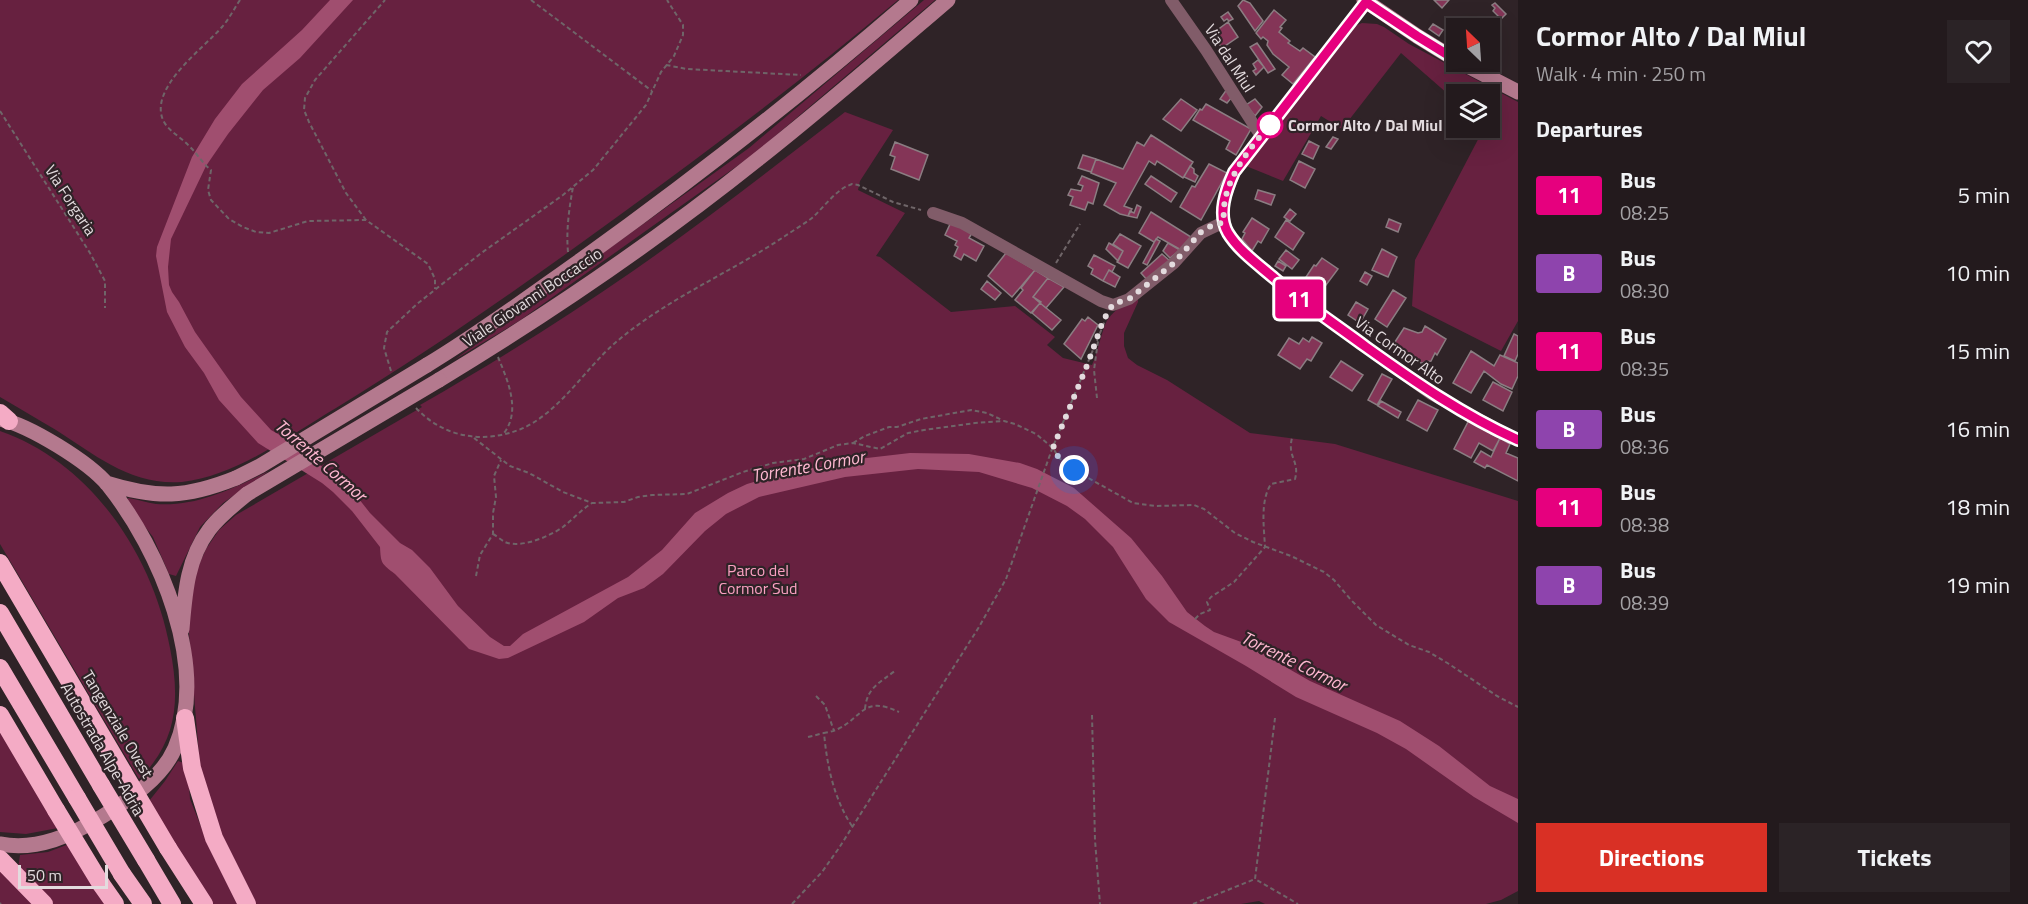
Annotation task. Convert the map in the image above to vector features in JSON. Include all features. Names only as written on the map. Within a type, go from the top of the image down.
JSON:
[{"type":"highway","name":"Tangenziale Ovest","points":[[0,563],[168,848],[204,904]]},
{"type":"highway","name":"Autostrada Alpe-Adria","points":[[0,613],[172,904]]},
{"type":"highway","points":[[0,668],[122,874],[143,904]]},
{"type":"highway","points":[[0,715],[115,904]]},
{"type":"highway","points":[[185,718],[192,768],[214,838],[247,904]]},
{"type":"highway","points":[[0,859],[44,904]]},
{"type":"main road","name":"Viale Giovanni Boccaccio","points":[[106,483],[155,495],[172,495],[214,487],[260,466],[427,365],[570,267],[687,182],[822,76],[911,0]]},
{"type":"main road","name":"Viale Giovanni Boccaccio","points":[[182,638],[188,576],[198,547],[209,529],[247,494],[439,380],[585,286],[755,162],[948,0]]},
{"type":"main road","points":[[1366,0],[1446,54]]},
{"type":"main road","points":[[1479,72],[1518,92]]},
{"type":"main road","points":[[0,844],[29,845],[55,841],[86,826],[141,790],[161,770],[175,750],[185,718],[186,682],[182,638],[171,601],[158,570],[125,509],[106,483],[57,445],[3,418]]},
{"type":"street","name":"Via dal Miul","points":[[1171,0],[1261,136]]},
{"type":"street","points":[[933,213],[962,223],[1101,301],[1113,304],[1129,299],[1174,263],[1201,232],[1224,222],[1225,197],[1232,177],[1366,0]]},
{"type":"street","name":"Via Cormor Alto","points":[[1224,222],[1228,233],[1251,258],[1299,299],[1431,394],[1518,440]]},
{"type":"path","points":[[240,0],[221,28],[177,73],[163,96],[160,110],[165,123],[187,143],[210,170],[208,190],[211,200],[229,219],[243,227],[256,232],[269,233],[319,220],[366,220]]},
{"type":"path","points":[[385,0],[315,80],[305,98],[304,110],[346,193],[366,220],[428,264],[435,279],[435,289]]},
{"type":"path","points":[[531,0],[652,91]]},
{"type":"path","points":[[384,348],[387,332],[435,289],[573,187],[593,170],[621,137],[646,105],[666,65],[674,56],[683,35],[681,21],[667,0]]},
{"type":"path","points":[[666,65],[699,70],[822,76]]},
{"type":"path","name":"Via Forgaria","points":[[0,111],[90,252],[105,281],[105,308]]},
{"type":"path","points":[[474,438],[488,438],[504,434],[521,429],[537,420],[567,394],[615,343],[636,327],[668,304],[785,236],[811,218],[845,187],[852,184],[858,185],[893,202],[933,213]]},
{"type":"path","points":[[570,267],[567,241],[573,187]]},
{"type":"path","points":[[1050,273],[1080,224]]},
{"type":"path","points":[[792,904],[822,872],[979,627],[1006,579],[1052,448],[1103,321],[1113,304]]},
{"type":"path","points":[[1097,398],[1094,370],[1098,335]]},
{"type":"path","points":[[493,346],[505,376],[514,412],[511,424],[504,434]]},
{"type":"path","points":[[417,408],[437,424],[474,438],[501,460],[563,492],[592,503],[624,502],[652,495],[687,494],[760,467],[804,459],[838,445],[853,443],[880,449],[916,431],[957,424],[1004,421]]},
{"type":"path","points":[[853,443],[889,427],[897,427],[921,419],[971,410],[987,413],[1036,434],[1074,470],[1133,503],[1155,506],[1194,505],[1204,509],[1235,533],[1324,572],[1376,625],[1409,645],[1439,658],[1518,707]]},
{"type":"path","points":[[1195,619],[1210,610],[1207,602],[1211,597],[1233,582],[1265,547],[1264,519],[1267,490],[1271,484],[1295,479],[1297,467],[1289,448],[1292,438]]},
{"type":"path","points":[[476,576],[480,555],[493,534],[494,476],[501,460]]},
{"type":"path","points":[[493,534],[506,543],[517,544],[533,540],[563,526],[581,509],[592,503]]},
{"type":"path","points":[[865,709],[866,697],[872,689],[896,670]]},
{"type":"path","points":[[816,696],[825,705],[834,731]]},
{"type":"path","points":[[808,737],[834,731],[871,707],[882,707],[898,712]]},
{"type":"path","points":[[1092,715],[1095,840],[1100,904]]},
{"type":"path","points":[[1255,879],[1275,718]]},
{"type":"path","points":[[824,733],[826,754],[835,793],[841,809],[852,826]]},
{"type":"path","points":[[1193,904],[1255,879]]},
{"type":"path","points":[[1255,879],[1298,904]]},
{"type":"green space","points":[[0,0],[898,0],[689,165],[548,267],[372,386],[282,442],[243,463],[203,478],[182,482],[164,482],[130,474],[115,467],[0,397]]},
{"type":"green space","points":[[924,0],[935,0],[754,154],[519,321],[454,360],[749,148]]},
{"type":"green space","points":[[1362,23],[1384,27],[1409,44],[1446,64],[1446,72],[1462,72],[1484,84],[1446,84],[1446,92],[1401,53],[1342,129],[1321,116],[1283,181],[1246,166],[1345,36],[1355,26]]},
{"type":"green space","points":[[1500,92],[1518,102],[1518,321],[1501,351],[1412,306],[1415,260],[1479,138],[1500,138]]},
{"type":"green space","name":"Parco del Cormor Sud","points":[[845,112],[893,130],[860,181],[858,190],[905,213],[876,256],[951,312],[1015,306],[1055,337],[1047,345],[1063,358],[1092,365],[1108,319],[1138,295],[1138,302],[1124,333],[1124,346],[1128,358],[1250,433],[1335,444],[1518,501],[1518,891],[1501,900],[1486,904],[1265,904],[1259,901],[1241,904],[254,904],[221,835],[200,768],[188,621],[191,593],[198,567],[206,549],[219,530],[236,515],[422,407],[420,405],[607,289],[713,213]]},
{"type":"green space","points":[[0,431],[33,446],[63,465],[90,489],[113,517],[133,547],[149,580],[162,614],[170,648],[175,702],[169,734],[162,750],[139,779],[0,544]]},
{"type":"green space","points":[[269,471],[223,503],[200,527],[176,576],[169,574],[153,537],[128,505],[128,498],[156,504],[200,499],[228,490]]},
{"type":"green space","points":[[0,730],[58,828],[26,834],[0,832]]},
{"type":"green space","points":[[178,761],[187,764],[190,799],[206,839],[239,904],[212,904],[149,801]]},
{"type":"green space","points":[[69,844],[108,904],[53,904],[18,869],[20,855],[48,852]]},
{"type":"green space","points":[[0,868],[36,904],[0,904]]},
{"type":"shaded area","points":[[330,0],[353,0],[300,58],[263,90],[206,166],[171,239],[169,285],[195,332],[241,397],[271,430],[285,438],[355,494],[370,513],[400,543],[412,550],[430,568],[458,606],[490,637],[504,646],[510,646],[523,634],[628,577],[662,550],[695,513],[747,484],[788,472],[841,461],[910,453],[969,454],[1020,463],[1074,488],[1131,538],[1187,612],[1205,626],[1214,632],[1244,643],[1310,681],[1400,721],[1439,746],[1490,786],[1518,799],[1518,823],[1474,797],[1406,749],[1377,733],[1296,697],[1169,622],[1146,599],[1113,547],[1085,519],[1067,506],[1032,488],[979,472],[918,469],[845,477],[759,497],[726,514],[705,531],[663,574],[644,588],[618,598],[584,622],[508,658],[499,659],[469,649],[384,565],[381,560],[380,547],[352,511],[333,492],[258,443],[219,400],[204,373],[185,347],[167,312],[156,256],[157,247],[192,157],[215,119],[242,84],[302,30]]},
{"type":"building","points":[[1243,0],[1250,3],[1263,21],[1255,31],[1238,6]]},
{"type":"building","points":[[1434,0],[1449,0],[1442,8]]},
{"type":"building","points":[[1495,3],[1506,14],[1501,19],[1493,11],[1495,8],[1492,5]]},
{"type":"building","points":[[1274,10],[1286,20],[1279,32],[1290,41],[1288,43],[1300,51],[1303,48],[1315,57],[1293,84],[1282,75],[1289,67],[1273,54],[1267,45],[1268,41],[1263,37],[1261,39],[1256,33]]},
{"type":"building","points":[[1228,12],[1233,19],[1224,21],[1221,17]]},
{"type":"building","points":[[1228,22],[1238,37],[1222,48],[1212,34]]},
{"type":"building","points":[[1433,24],[1443,30],[1439,36],[1429,29]]},
{"type":"building","points":[[1257,43],[1275,69],[1268,73],[1250,47]]},
{"type":"building","points":[[1258,60],[1264,67],[1256,75],[1253,71],[1256,69],[1253,64]]},
{"type":"building","points":[[1227,89],[1232,97],[1227,103],[1220,99]]},
{"type":"building","points":[[1181,99],[1197,110],[1181,131],[1163,119]]},
{"type":"building","points":[[1255,99],[1262,107],[1255,116],[1246,105]]},
{"type":"building","points":[[1206,104],[1251,129],[1236,155],[1226,149],[1230,141],[1193,120]]},
{"type":"building","points":[[1151,135],[1193,162],[1183,178],[1157,161],[1155,165],[1149,161],[1124,206],[1132,209],[1128,216],[1120,214],[1104,205],[1116,183],[1091,173],[1096,159],[1123,169],[1137,142],[1144,146]]},
{"type":"building","points":[[1333,137],[1338,139],[1331,149],[1326,147]]},
{"type":"building","points":[[1309,141],[1319,146],[1313,159],[1302,154]]},
{"type":"building","points":[[895,142],[928,155],[919,180],[891,169],[895,157],[890,155]]},
{"type":"building","points":[[1083,155],[1096,159],[1091,172],[1078,168]]},
{"type":"building","points":[[1299,161],[1315,169],[1305,188],[1290,180]]},
{"type":"building","points":[[1209,164],[1227,173],[1201,220],[1180,207]]},
{"type":"building","points":[[1190,166],[1198,176],[1195,182],[1184,177]]},
{"type":"building","points":[[1082,176],[1099,183],[1093,204],[1088,202],[1085,210],[1070,205],[1073,197],[1068,195],[1071,189],[1081,191],[1083,186],[1078,184]]},
{"type":"building","points":[[1151,176],[1177,193],[1171,202],[1145,184]]},
{"type":"building","points":[[1258,190],[1275,195],[1271,205],[1255,199]]},
{"type":"building","points":[[1137,205],[1141,207],[1137,218],[1128,216],[1130,211],[1134,213]]},
{"type":"building","points":[[1290,209],[1296,214],[1290,221],[1284,217]]},
{"type":"building","points":[[1151,212],[1191,237],[1183,251],[1158,237],[1154,242],[1139,233]]},
{"type":"building","points":[[1252,218],[1269,229],[1261,243],[1258,241],[1252,251],[1242,239],[1245,233],[1243,232]]},
{"type":"building","points":[[1389,219],[1401,224],[1398,232],[1386,227]]},
{"type":"building","points":[[1286,220],[1304,233],[1293,250],[1275,237]]},
{"type":"building","points":[[951,222],[972,233],[969,238],[984,246],[976,261],[964,254],[961,260],[954,256],[958,247],[955,245],[957,241],[945,235]]},
{"type":"building","points":[[1120,234],[1141,246],[1128,268],[1117,262],[1123,251],[1113,244]]},
{"type":"building","points":[[1156,239],[1160,241],[1147,265],[1143,263]]},
{"type":"building","points":[[1109,243],[1123,251],[1118,261],[1106,249]]},
{"type":"building","points":[[1168,243],[1180,250],[1170,258],[1163,251]]},
{"type":"building","points":[[1382,249],[1397,257],[1388,277],[1372,270]]},
{"type":"building","points":[[1286,250],[1299,260],[1292,269],[1279,259]]},
{"type":"building","points":[[1006,253],[1035,270],[1012,297],[988,276]]},
{"type":"building","points":[[1162,254],[1170,261],[1148,281],[1141,273]]},
{"type":"building","points":[[1094,255],[1115,266],[1112,272],[1109,270],[1103,281],[1091,274],[1093,269],[1088,266]]},
{"type":"building","points":[[1322,258],[1338,269],[1323,289],[1306,277]]},
{"type":"building","points":[[1278,261],[1286,266],[1283,271],[1275,266]]},
{"type":"building","points":[[1035,270],[1048,278],[1033,297],[1041,302],[1031,313],[1015,300]]},
{"type":"building","points":[[1109,270],[1120,277],[1115,287],[1103,281]]},
{"type":"building","points":[[1365,272],[1372,276],[1367,285],[1360,281]]},
{"type":"building","points":[[1048,278],[1064,287],[1046,308],[1033,297]]},
{"type":"building","points":[[987,281],[1001,293],[995,300],[981,289]]},
{"type":"building","points":[[1393,290],[1406,298],[1387,327],[1375,319]]},
{"type":"building","points":[[1356,302],[1368,309],[1360,323],[1348,315]]},
{"type":"building","points":[[1040,303],[1061,320],[1052,330],[1032,313]]},
{"type":"building","points":[[1088,317],[1098,325],[1081,359],[1064,344],[1082,319],[1085,321]]},
{"type":"building","points":[[1425,326],[1446,339],[1431,361],[1421,363],[1394,349],[1393,345],[1404,328],[1418,333],[1422,332]]},
{"type":"building","points":[[1514,334],[1518,336],[1518,354],[1515,361],[1504,356]]},
{"type":"building","points":[[1312,337],[1322,343],[1311,361],[1307,359],[1300,369],[1278,355],[1289,338],[1299,344],[1303,338],[1309,342]]},
{"type":"building","points":[[1471,351],[1494,366],[1500,355],[1518,363],[1518,376],[1512,389],[1484,371],[1471,393],[1453,383]]},
{"type":"building","points":[[1341,361],[1363,375],[1352,391],[1330,377]]},
{"type":"building","points":[[1382,374],[1392,379],[1377,405],[1368,400]]},
{"type":"building","points":[[1493,382],[1512,392],[1503,411],[1483,400]]},
{"type":"building","points":[[1418,400],[1438,410],[1427,431],[1407,420]]},
{"type":"building","points":[[1381,401],[1401,412],[1398,418],[1378,406]]},
{"type":"building","points":[[1469,420],[1500,438],[1493,451],[1479,443],[1471,458],[1454,449]]},
{"type":"building","points":[[1500,438],[1510,444],[1506,453],[1518,458],[1518,481],[1487,465],[1485,468],[1474,462],[1481,451],[1491,457]]},
{"type":"bus line","name":"11","points":[[1446,54],[1366,2],[1234,172],[1225,197],[1224,222],[1228,233],[1238,245],[1299,299],[1431,394],[1518,440]]},
{"type":"place","name":"Cormor Alto / Dal Miul","points":[[1270,125]]},
{"type":"route","points":[[1074,470],[1059,458],[1053,448],[1103,321],[1113,304],[1129,299],[1174,263],[1201,232],[1224,222],[1225,197],[1234,172],[1276,117],[1270,125]]},
{"type":"water label","name":"Torrente Cormor","points":[[321,460]]},
{"type":"water label","name":"Torrente Cormor","points":[[808,466]]},
{"type":"water label","name":"Torrente Cormor","points":[[1294,661]]}]
